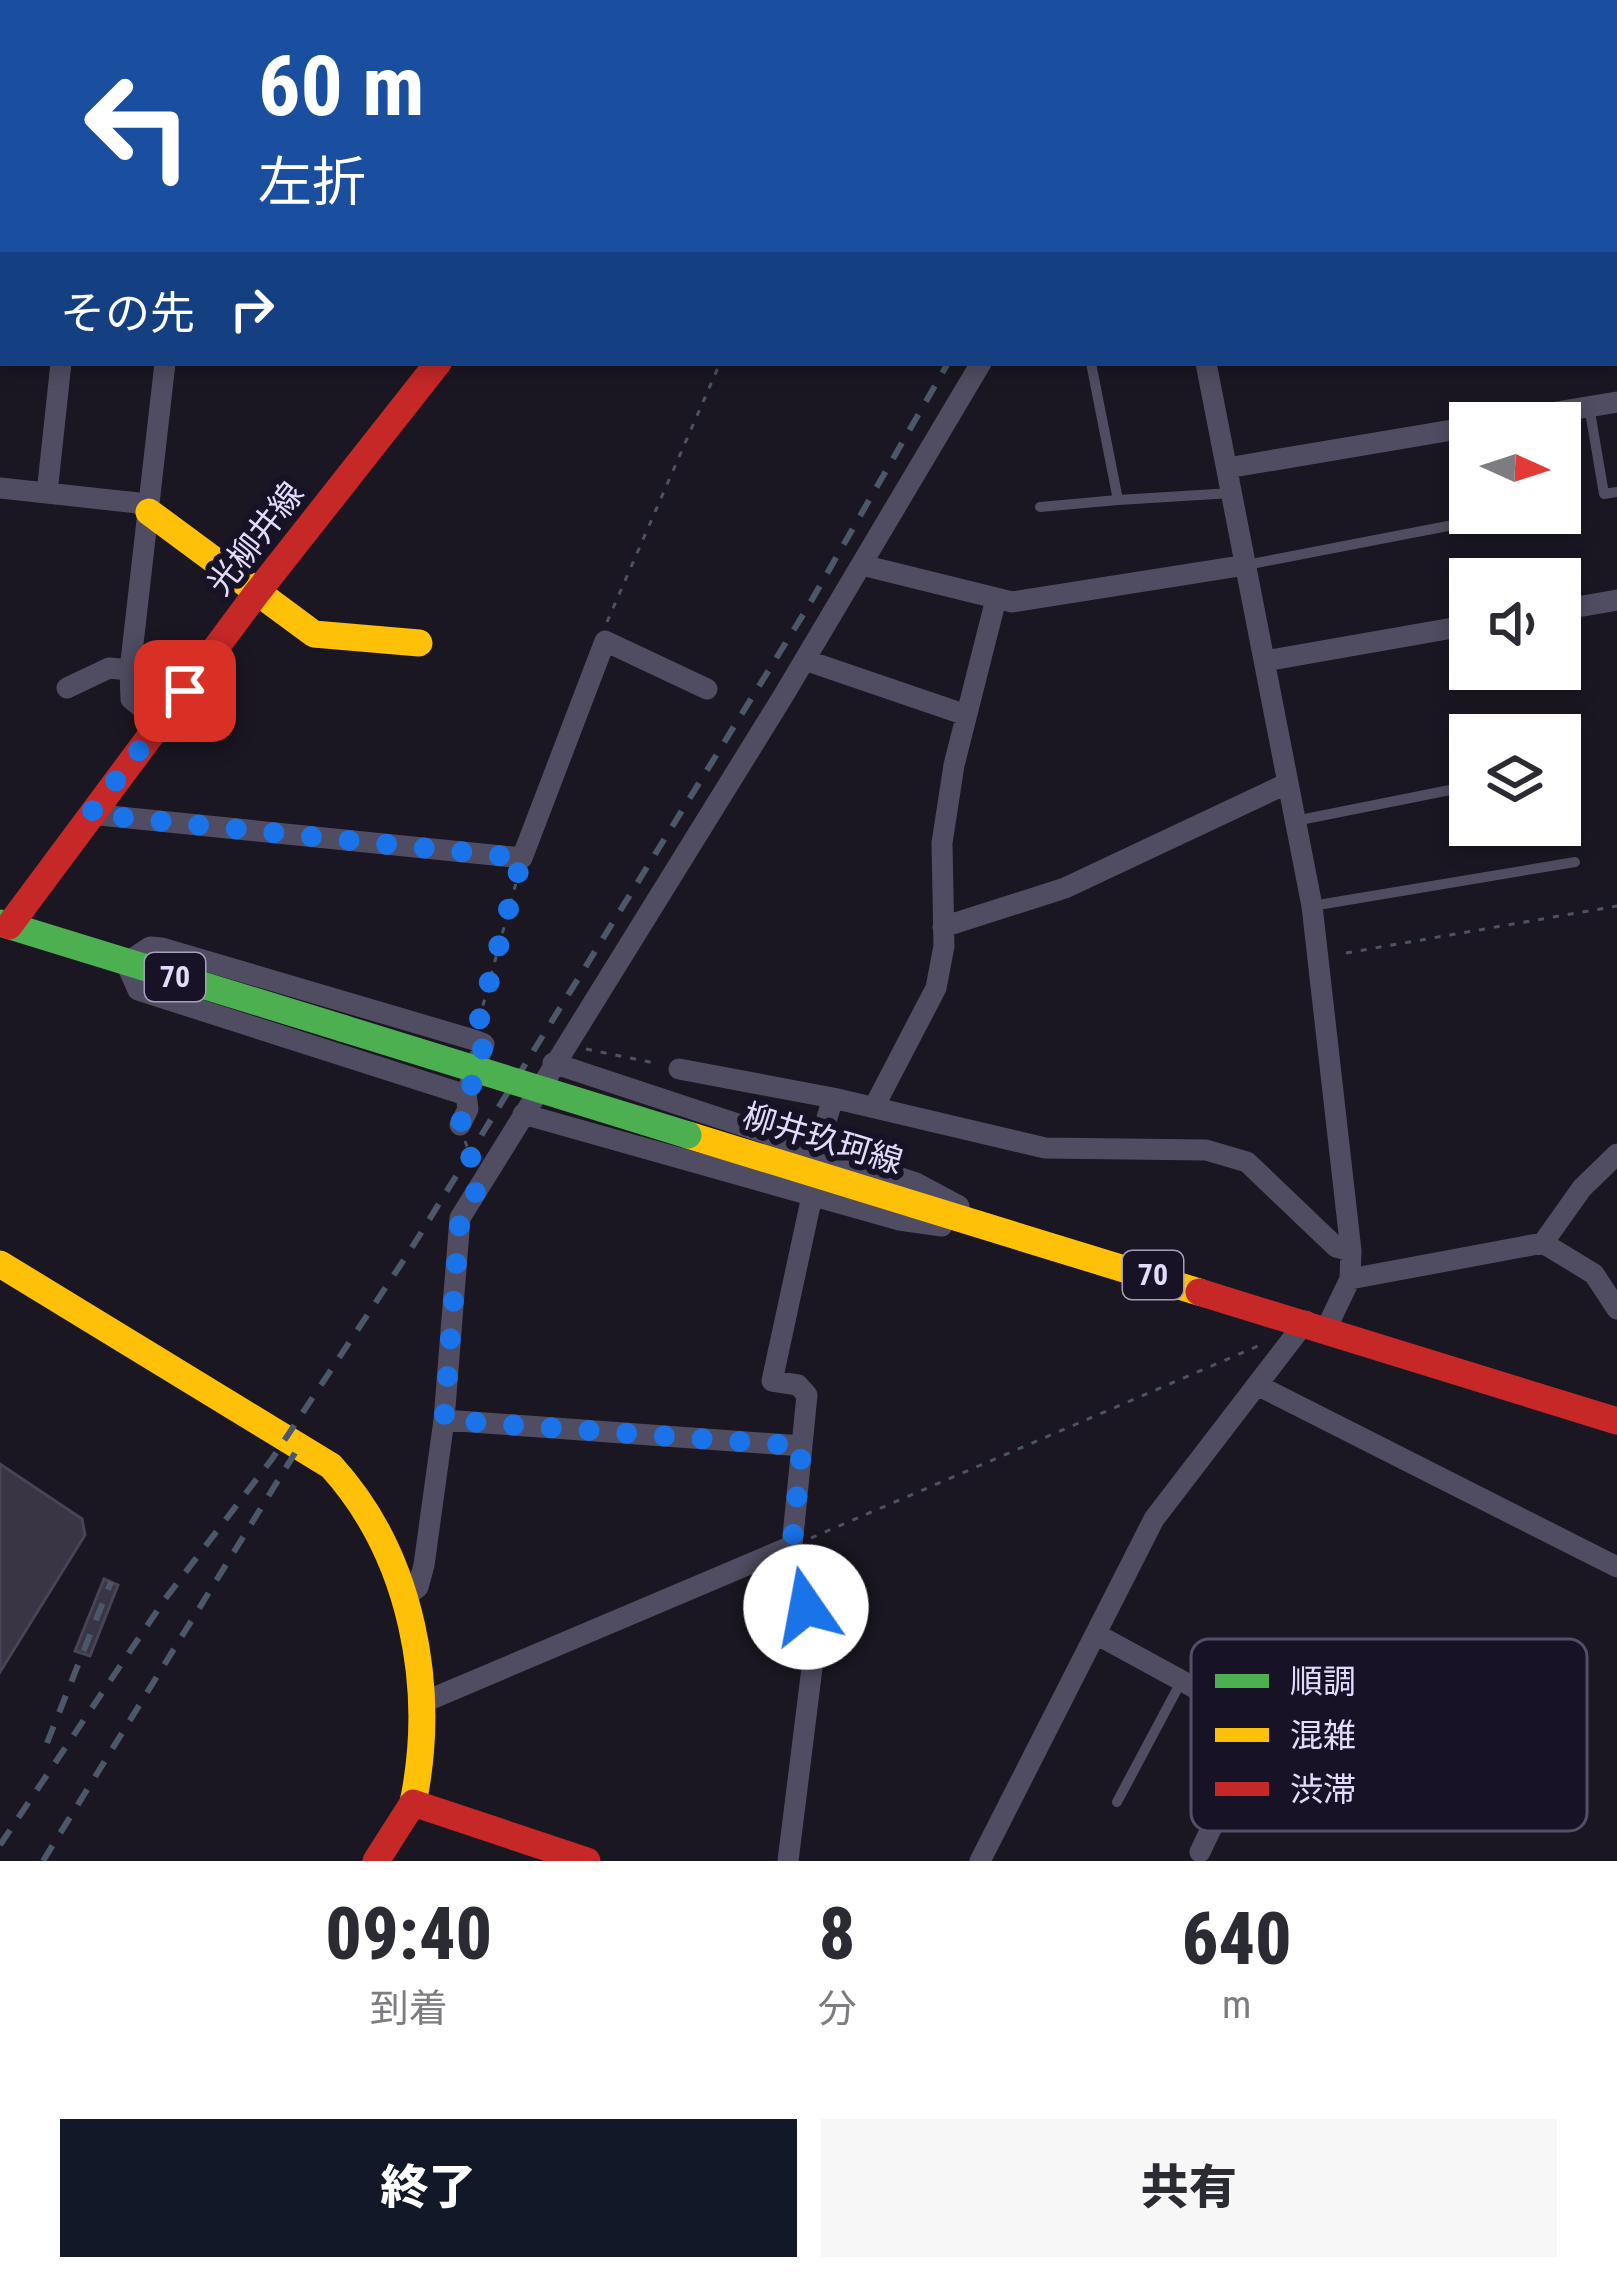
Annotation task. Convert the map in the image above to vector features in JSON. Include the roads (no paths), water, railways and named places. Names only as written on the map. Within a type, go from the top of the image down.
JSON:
[{"type":"main road","name":"光柳井線","points":[[3,929],[436,366]]},
{"type":"main road","points":[[148,512],[314,634],[419,643]]},
{"type":"main road","name":"柳井玖珂線","points":[[3,929],[1316,1324],[1617,1420]]},
{"type":"main road","points":[[0,1264],[331,1466],[373,1512],[386,1537],[424,1702],[425,1766],[413,1803],[376,1861]]},
{"type":"main road","points":[[413,1803],[586,1861]]},
{"type":"street","points":[[47,493],[62,366]]},
{"type":"street","points":[[161,723],[131,699],[130,670],[165,366]]},
{"type":"street","points":[[402,1600],[418,1587],[424,1564],[444,1420],[460,1218],[805,660],[980,366]]},
{"type":"street","points":[[980,1861],[1154,1520],[1258,1385],[1316,1324],[1350,1279],[1351,1251],[1312,906],[1207,366]]},
{"type":"street","points":[[1581,407],[1617,402]]},
{"type":"street","points":[[1227,468],[1449,431]]},
{"type":"street","points":[[0,488],[138,503],[148,512]]},
{"type":"street","points":[[862,565],[1012,602],[1246,565]]},
{"type":"street","points":[[874,1107],[936,988],[944,927],[942,843],[966,715],[996,599]]},
{"type":"street","points":[[1581,608],[1616,605]]},
{"type":"street","points":[[1265,661],[1449,629]]},
{"type":"street","points":[[90,814],[522,858],[605,641],[707,689]]},
{"type":"street","points":[[805,660],[966,715]]},
{"type":"street","points":[[67,688],[110,668],[130,670]]},
{"type":"street","points":[[944,927],[1064,887],[1288,783]]},
{"type":"street","points":[[460,1125],[484,1044],[162,948],[150,946],[126,963],[138,989],[466,1096]]},
{"type":"street","points":[[554,1063],[633,1093],[916,1183],[987,1226]]},
{"type":"street","points":[[679,1069],[833,1098],[1045,1148],[1206,1150],[1247,1162],[1336,1246],[1351,1251]]},
{"type":"street","points":[[618,1141],[633,1093]]},
{"type":"street","points":[[817,1151],[833,1098]]},
{"type":"street","points":[[523,1114],[898,1220],[987,1226]]},
{"type":"street","points":[[1543,1244],[1582,1188],[1617,1154]]},
{"type":"street","points":[[788,1861],[812,1668],[792,1546],[807,1395],[798,1385],[772,1381],[812,1196]]},
{"type":"street","points":[[1350,1279],[1543,1244],[1594,1274],[1617,1310]]},
{"type":"street","points":[[1258,1385],[1617,1567]]},
{"type":"street","points":[[444,1420],[802,1446]]},
{"type":"street","points":[[424,1702],[792,1546]]},
{"type":"street","points":[[1096,1634],[1191,1686]]},
{"type":"lane","points":[[1092,366],[1118,500]]},
{"type":"lane","points":[[1589,406],[1604,494],[1617,492]]},
{"type":"lane","points":[[1040,507],[1232,493]]},
{"type":"lane","points":[[1246,565],[1449,526]]},
{"type":"lane","points":[[1295,821],[1449,790]]},
{"type":"lane","points":[[1312,906],[1575,862]]},
{"type":"lane","points":[[1117,1802],[1181,1680]]},
{"type":"railway","points":[[0,1845],[165,1599],[272,1459],[411,1249],[806,610],[946,366]]},
{"type":"railway","points":[[43,1861],[295,1453]]},
{"type":"railway","points":[[47,1743],[111,1582]]}]
